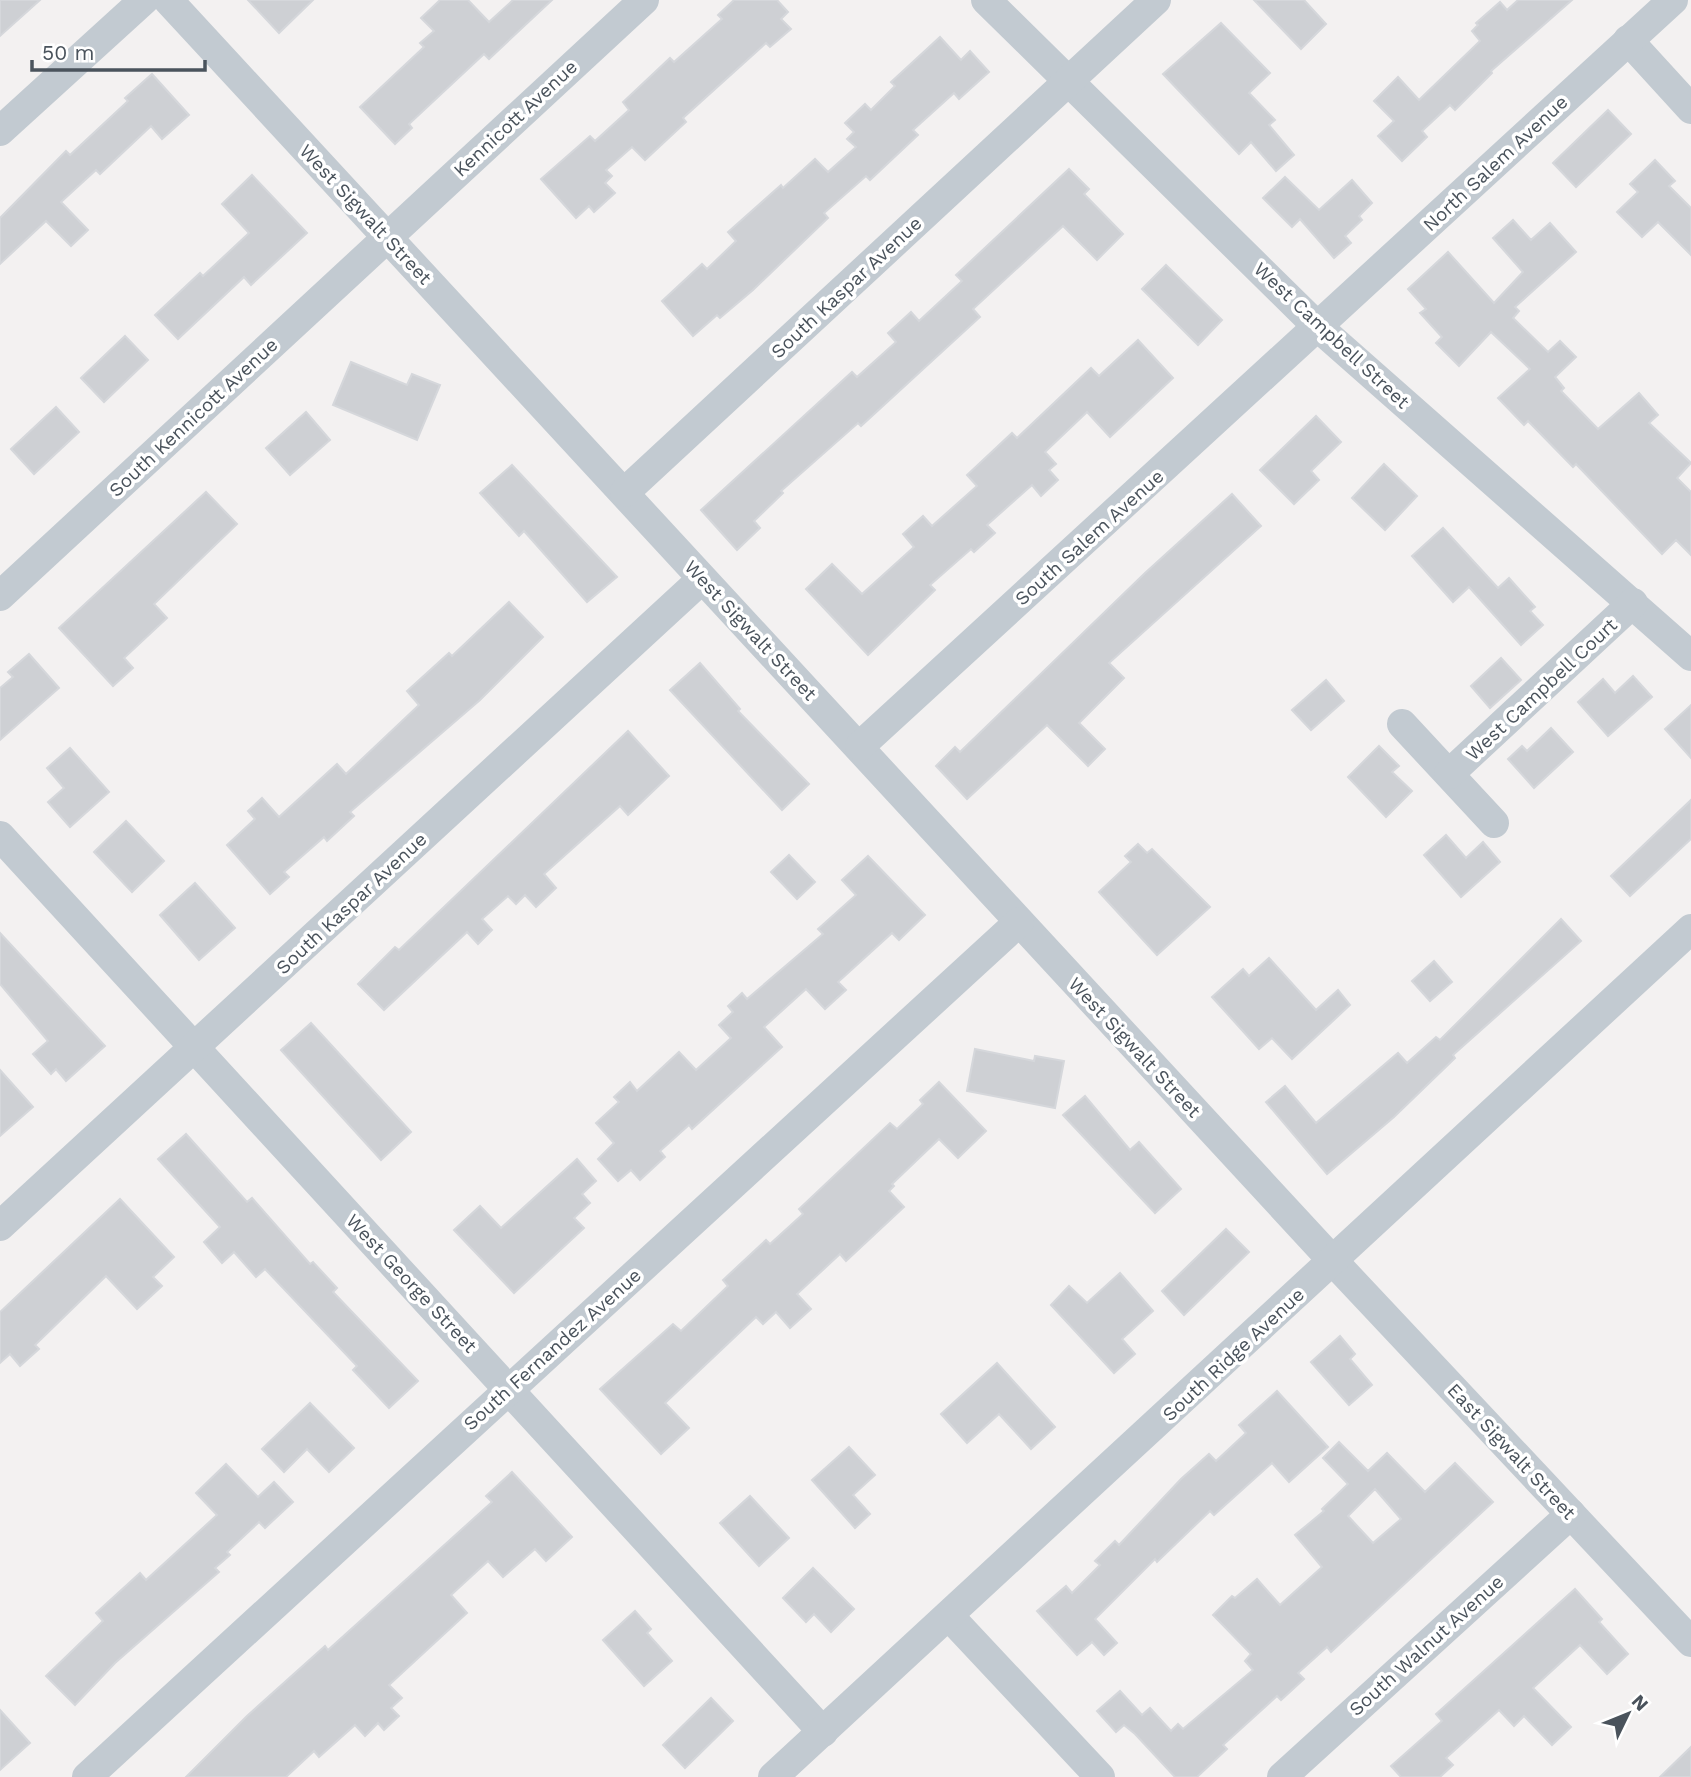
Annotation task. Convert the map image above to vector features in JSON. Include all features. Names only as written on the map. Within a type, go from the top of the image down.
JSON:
[{"type":"street","points":[[0,131],[144,0]]},
{"type":"street","name":"West Sigwalt Street","points":[[169,0],[1333,1261]]},
{"type":"street","name":"Kennicott Avenue","points":[[387,237],[643,0]]},
{"type":"street","name":"West Campbell Street","points":[[986,0],[1067,83],[1318,327],[1691,656]]},
{"type":"street","name":"South Kaspar Avenue","points":[[625,492],[1156,0]]},
{"type":"street","name":"North Salem Avenue","points":[[1318,327],[1673,0]]},
{"type":"street","points":[[1628,40],[1691,108]]},
{"type":"street","name":"South Kennicott Avenue","points":[[0,596],[387,237]]},
{"type":"street","name":"South Salem Avenue","points":[[860,746],[1318,327]]},
{"type":"street","name":"South Kaspar Avenue","points":[[0,1226],[702,579]]},
{"type":"street","name":"West Campbell Court","points":[[1449,774],[1633,603]]},
{"type":"street","name":"West Campbell Court","points":[[1402,724],[1494,823]]},
{"type":"street","name":"West George Street","points":[[0,836],[193,1049],[510,1388],[823,1732]]},
{"type":"street","name":"South Fernandez Avenue","points":[[87,1777],[1019,922]]},
{"type":"street","name":"South Ridge Avenue","points":[[773,1777],[1691,929]]},
{"type":"street","name":"East Sigwalt Street","points":[[1333,1261],[1691,1642]]},
{"type":"street","name":"South Walnut Avenue","points":[[1282,1777],[1571,1514]]},
{"type":"street","points":[[949,1616],[1100,1777]]},
{"type":"building","points":[[0,0],[40,0],[0,36]]},
{"type":"building","points":[[248,0],[313,0],[279,33]]},
{"type":"building","points":[[440,0],[468,0],[489,22],[513,0],[552,0],[489,59],[484,54],[409,124],[412,128],[395,144],[360,107],[424,47],[420,43],[434,31],[421,18]]},
{"type":"building","points":[[734,0],[777,0],[788,12],[781,19],[791,29],[770,47],[766,43],[683,118],[686,122],[645,160],[632,147],[606,170],[612,176],[605,183],[615,193],[594,212],[589,206],[576,218],[541,179],[590,136],[595,141],[629,110],[623,102],[670,58],[674,62],[722,19],[718,15]]},
{"type":"building","points":[[1254,0],[1304,0],[1326,24],[1301,49]]},
{"type":"building","points":[[1518,0],[1572,0],[1491,71],[1455,110],[1450,105],[1422,131],[1427,137],[1402,161],[1378,136],[1394,121],[1374,101],[1398,77],[1419,100],[1480,41],[1472,31],[1478,25],[1476,23],[1500,2],[1507,10]]},
{"type":"building","points":[[1221,23],[1270,73],[1249,93],[1275,120],[1269,125],[1294,155],[1276,171],[1251,142],[1239,154],[1163,74]]},
{"type":"building","points":[[940,37],[961,60],[970,51],[989,72],[959,99],[954,93],[913,130],[918,135],[870,180],[866,176],[824,213],[828,218],[753,290],[720,318],[717,315],[693,336],[662,301],[702,264],[707,269],[736,241],[728,232],[781,185],[783,188],[815,159],[828,172],[856,147],[847,139],[854,132],[845,123],[865,104],[871,110],[895,86],[891,82]]},
{"type":"building","points":[[152,74],[189,115],[162,139],[151,126],[100,174],[96,170],[61,202],[88,230],[71,246],[46,221],[0,264],[0,218],[66,151],[70,155],[128,101],[125,98]]},
{"type":"building","points":[[1608,110],[1631,134],[1576,187],[1553,163]]},
{"type":"building","points":[[1655,160],[1675,181],[1669,186],[1691,208],[1691,255],[1658,222],[1642,237],[1617,212],[1638,192],[1630,184]]},
{"type":"building","points":[[1069,169],[1089,189],[1084,194],[1123,234],[1097,260],[1063,226],[973,309],[980,317],[861,426],[858,423],[781,491],[783,493],[754,521],[760,528],[737,550],[701,510],[852,372],[857,377],[896,342],[888,333],[911,312],[919,321],[962,281],[956,275]]},
{"type":"building","points":[[252,175],[307,233],[251,285],[244,277],[178,339],[155,315],[200,273],[203,276],[249,233],[222,204]]},
{"type":"building","points":[[1285,177],[1319,210],[1352,180],[1372,203],[1359,216],[1362,220],[1345,236],[1351,243],[1334,258],[1300,219],[1292,227],[1263,198]]},
{"type":"building","points":[[1513,220],[1531,240],[1550,223],[1576,252],[1515,307],[1519,311],[1513,318],[1548,352],[1560,341],[1576,357],[1555,377],[1564,388],[1561,391],[1598,429],[1639,393],[1658,415],[1649,423],[1691,463],[1677,478],[1691,492],[1691,555],[1676,540],[1662,554],[1576,464],[1573,467],[1528,421],[1524,425],[1498,398],[1530,369],[1491,332],[1459,366],[1436,343],[1442,337],[1420,313],[1426,309],[1408,289],[1448,252],[1494,303],[1523,272],[1493,238]]},
{"type":"building","points":[[1166,265],[1222,320],[1198,345],[1142,289]]},
{"type":"building","points":[[125,336],[148,360],[104,402],[81,378]]},
{"type":"building","points":[[1138,340],[1173,378],[1110,437],[1087,412],[1045,452],[1056,464],[1049,470],[1058,480],[1041,496],[1032,485],[987,525],[995,533],[974,552],[971,549],[930,585],[935,590],[868,655],[806,589],[832,564],[862,594],[914,547],[903,534],[923,516],[932,526],[977,486],[967,475],[1012,433],[1017,438],[1091,368],[1099,376]]},
{"type":"building","points":[[351,362],[407,385],[412,374],[440,385],[417,440],[333,405]]},
{"type":"building","points":[[56,407],[79,432],[34,474],[11,449]]},
{"type":"building","points":[[306,412],[330,440],[290,475],[266,448]]},
{"type":"building","points":[[1316,416],[1341,442],[1311,471],[1319,480],[1294,504],[1260,470]]},
{"type":"building","points":[[1384,464],[1417,496],[1385,530],[1352,498]]},
{"type":"building","points":[[512,465],[617,577],[587,602],[524,531],[519,536],[480,493]]},
{"type":"building","points":[[206,492],[237,524],[154,604],[167,618],[124,658],[133,668],[113,686],[59,628]]},
{"type":"building","points":[[1232,494],[1261,526],[1109,663],[1124,678],[1079,723],[1105,749],[1088,766],[1047,725],[967,799],[936,766],[955,747],[960,752],[1145,573]]},
{"type":"building","points":[[1443,528],[1498,588],[1509,578],[1535,607],[1530,611],[1543,625],[1521,645],[1469,587],[1453,602],[1412,556]]},
{"type":"building","points":[[509,602],[543,637],[480,700],[350,812],[354,816],[327,841],[324,837],[284,872],[289,877],[270,894],[227,845],[255,819],[248,811],[262,798],[279,817],[337,764],[346,774],[419,705],[407,691],[449,653],[452,656]]},
{"type":"building","points":[[29,654],[59,688],[0,740],[0,688],[13,677],[8,672]]},
{"type":"building","points":[[1501,658],[1521,680],[1490,708],[1471,686]]},
{"type":"building","points":[[700,663],[740,709],[738,711],[809,784],[782,810],[670,690]]},
{"type":"building","points":[[1633,676],[1652,697],[1608,736],[1578,702],[1603,679],[1615,693]]},
{"type":"building","points":[[1326,680],[1344,701],[1311,730],[1292,710]]},
{"type":"building","points":[[1691,705],[1691,758],[1665,729]]},
{"type":"building","points":[[1551,728],[1573,752],[1534,788],[1508,759],[1522,746],[1527,751]]},
{"type":"building","points":[[628,731],[669,776],[628,815],[620,806],[544,874],[556,888],[536,907],[525,895],[516,904],[508,896],[482,919],[492,930],[478,944],[467,932],[384,1010],[358,984],[395,947],[399,950]]},
{"type":"building","points":[[1379,746],[1399,766],[1392,772],[1412,791],[1386,817],[1348,777]]},
{"type":"building","points":[[70,748],[109,792],[70,827],[48,802],[64,788],[47,768]]},
{"type":"building","points":[[1691,800],[1691,839],[1630,896],[1611,876]]},
{"type":"building","points":[[126,821],[164,861],[132,892],[94,852]]},
{"type":"building","points":[[1446,835],[1466,858],[1483,842],[1500,862],[1461,897],[1424,855]]},
{"type":"building","points":[[1138,844],[1147,853],[1152,849],[1210,907],[1157,955],[1099,892],[1131,862],[1125,856]]},
{"type":"building","points":[[789,855],[815,882],[797,899],[771,872]]},
{"type":"building","points":[[868,856],[925,915],[899,940],[892,933],[838,982],[846,990],[825,1009],[806,989],[764,1027],[782,1047],[692,1129],[689,1125],[660,1151],[665,1157],[640,1180],[631,1170],[618,1181],[598,1159],[614,1143],[596,1123],[619,1102],[614,1097],[630,1082],[637,1091],[679,1052],[696,1070],[731,1038],[719,1025],[733,1012],[728,1006],[742,993],[747,999],[823,934],[818,929],[856,895],[842,880]]},
{"type":"building","points":[[195,883],[235,928],[199,960],[160,915]]},
{"type":"building","points":[[1561,919],[1581,941],[1453,1055],[1455,1058],[1394,1117],[1327,1174],[1266,1102],[1285,1086],[1316,1123],[1398,1053],[1407,1063],[1436,1037],[1440,1040]]},
{"type":"building","points":[[0,933],[105,1046],[66,1081],[56,1069],[51,1074],[33,1054],[48,1041],[0,984]]},
{"type":"building","points":[[1269,958],[1316,1010],[1338,990],[1350,1005],[1292,1059],[1272,1038],[1259,1049],[1212,997],[1243,969],[1249,976]]},
{"type":"building","points":[[1434,961],[1452,982],[1430,1001],[1412,981]]},
{"type":"building","points":[[311,1023],[411,1132],[381,1160],[281,1050]]},
{"type":"building","points":[[975,1049],[1034,1061],[1035,1056],[1064,1061],[1055,1108],[967,1091]]},
{"type":"building","points":[[0,1070],[33,1107],[0,1136]]},
{"type":"building","points":[[939,1082],[986,1131],[958,1158],[939,1139],[892,1184],[894,1186],[889,1191],[904,1207],[846,1261],[840,1254],[797,1294],[811,1309],[790,1328],[776,1312],[763,1324],[756,1317],[665,1403],[689,1428],[661,1454],[600,1389],[673,1324],[681,1331],[728,1286],[723,1280],[766,1240],[770,1244],[803,1214],[799,1209],[890,1123],[897,1129],[923,1104],[920,1100]]},
{"type":"building","points":[[1085,1096],[1130,1150],[1139,1142],[1181,1189],[1155,1213],[1063,1115]]},
{"type":"building","points":[[186,1134],[247,1202],[252,1198],[310,1264],[313,1262],[337,1288],[333,1292],[418,1381],[389,1408],[353,1370],[357,1366],[265,1269],[256,1277],[234,1252],[222,1263],[204,1242],[220,1227],[158,1159]]},
{"type":"building","points":[[577,1159],[596,1181],[582,1194],[590,1203],[574,1218],[584,1228],[514,1293],[454,1230],[480,1206],[501,1228]]},
{"type":"building","points":[[120,1199],[174,1257],[153,1277],[162,1286],[137,1309],[106,1276],[35,1345],[39,1349],[20,1366],[10,1354],[0,1363],[0,1312]]},
{"type":"building","points":[[1226,1229],[1249,1252],[1184,1315],[1162,1291]]},
{"type":"building","points":[[1120,1273],[1153,1311],[1122,1339],[1135,1354],[1114,1373],[1051,1305],[1069,1286],[1087,1303]]},
{"type":"building","points":[[1340,1336],[1355,1354],[1350,1359],[1372,1385],[1349,1405],[1311,1362]]},
{"type":"building","points":[[997,1363],[1055,1427],[1031,1449],[999,1414],[967,1443],[941,1414]]},
{"type":"building","points":[[1277,1391],[1328,1447],[1289,1482],[1272,1463],[1214,1515],[1210,1511],[1157,1562],[1155,1559],[1095,1619],[1117,1643],[1104,1655],[1092,1642],[1077,1655],[1037,1611],[1066,1586],[1072,1593],[1100,1565],[1095,1561],[1115,1541],[1119,1545],[1181,1479],[1209,1454],[1216,1461],[1246,1433],[1239,1425]]},
{"type":"building","points":[[310,1403],[354,1448],[329,1472],[307,1449],[284,1472],[262,1449]]},
{"type":"building","points":[[1339,1442],[1368,1471],[1387,1453],[1425,1492],[1455,1463],[1493,1502],[1331,1652],[1327,1647],[1298,1673],[1304,1679],[1281,1700],[1277,1696],[1223,1745],[1227,1749],[1197,1777],[1175,1777],[1135,1734],[1124,1725],[1116,1732],[1097,1711],[1120,1691],[1142,1715],[1150,1708],[1171,1731],[1178,1724],[1183,1729],[1253,1670],[1245,1661],[1251,1654],[1213,1615],[1232,1596],[1235,1598],[1257,1579],[1280,1605],[1322,1567],[1295,1535],[1324,1511],[1322,1509],[1348,1484],[1323,1458]],"holes":[[[1375,1489],[1401,1519],[1373,1543],[1348,1516]]]},
{"type":"building","points":[[849,1447],[875,1475],[853,1495],[870,1514],[855,1528],[812,1480]]},
{"type":"building","points":[[226,1464],[258,1497],[274,1482],[293,1502],[265,1528],[259,1522],[227,1552],[230,1555],[215,1568],[219,1572],[115,1663],[75,1705],[46,1676],[103,1621],[96,1613],[140,1573],[146,1580],[217,1515],[196,1493]]},
{"type":"building","points":[[512,1472],[572,1537],[546,1561],[535,1549],[503,1577],[488,1561],[451,1595],[467,1613],[389,1685],[402,1698],[391,1708],[399,1716],[384,1730],[378,1723],[365,1736],[355,1725],[319,1757],[314,1751],[286,1777],[186,1777],[247,1716],[325,1646],[328,1650],[492,1502],[486,1496]]},
{"type":"building","points":[[750,1496],[789,1538],[759,1566],[720,1523]]},
{"type":"building","points":[[813,1568],[854,1609],[831,1632],[814,1614],[806,1622],[783,1598]]},
{"type":"building","points":[[1575,1589],[1602,1619],[1599,1622],[1628,1654],[1607,1674],[1580,1645],[1533,1688],[1571,1727],[1552,1745],[1524,1716],[1514,1726],[1499,1710],[1446,1758],[1453,1765],[1440,1777],[1401,1777],[1391,1766],[1442,1721],[1436,1714]]},
{"type":"building","points":[[635,1611],[651,1629],[647,1633],[672,1661],[644,1686],[603,1640]]},
{"type":"building","points":[[711,1698],[733,1721],[685,1768],[663,1745]]},
{"type":"building","points":[[0,1710],[30,1743],[0,1770]]},
{"type":"building","points":[[1691,1747],[1691,1777],[1660,1777]]}]
